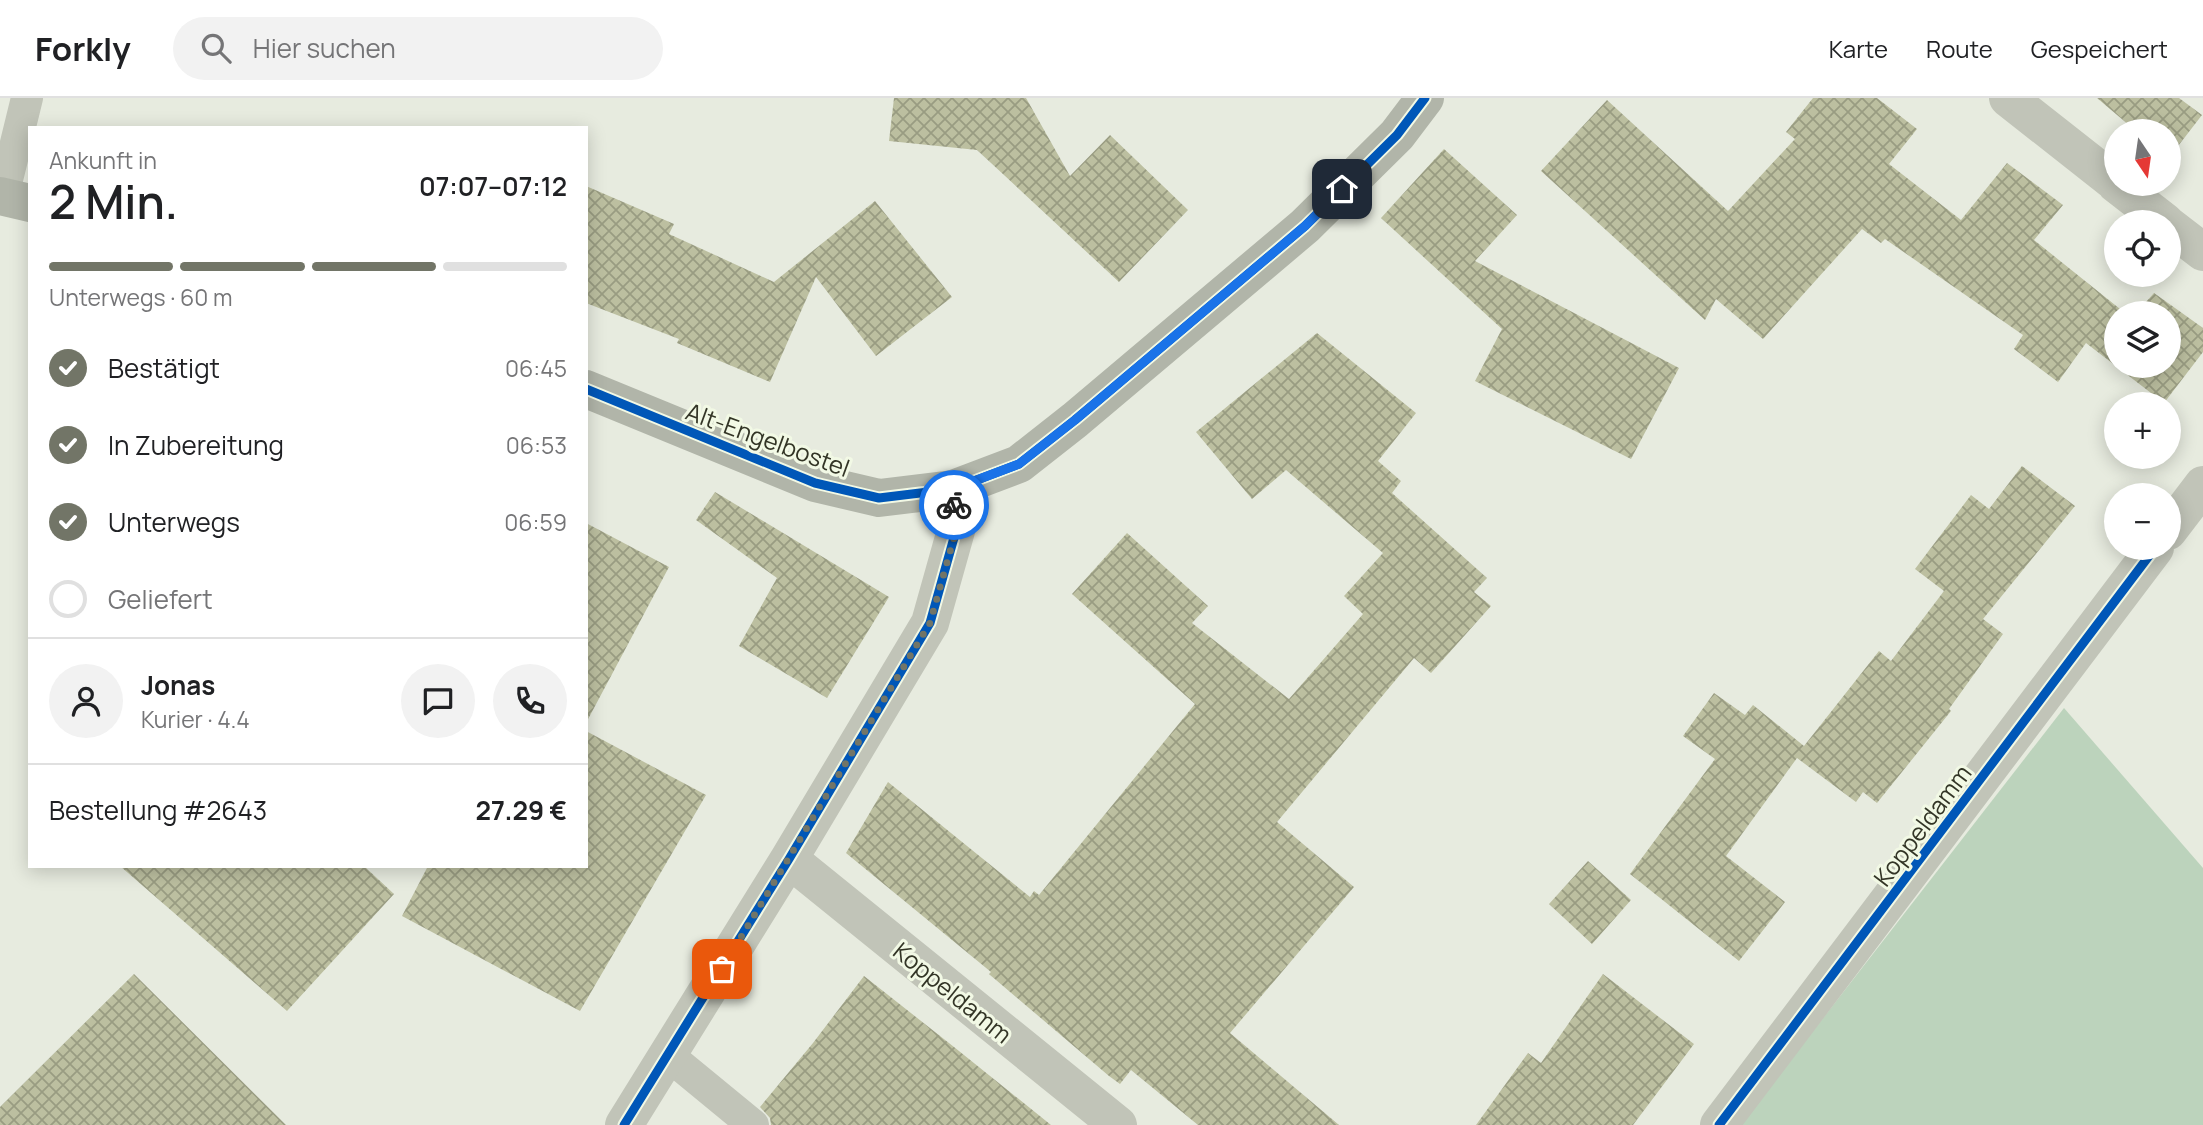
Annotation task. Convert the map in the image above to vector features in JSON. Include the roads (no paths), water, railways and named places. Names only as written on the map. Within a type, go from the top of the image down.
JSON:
[{"type":"street","name":"Alt-Engelbostel","points":[[588,390],[815,483],[879,498],[953,489],[1019,464],[1075,420],[1305,226],[1397,135],[1425,98]]},
{"type":"street","points":[[2008,98],[2104,174]]},
{"type":"street","points":[[2131,196],[2149,210]]},
{"type":"street","points":[[2181,235],[2203,252]]},
{"type":"street","points":[[2181,514],[2203,485]]},
{"type":"street","points":[[624,1125],[669,1056],[930,623],[957,527],[953,489]]},
{"type":"street","name":"Koppeldamm","points":[[1719,1125],[2146,560]]},
{"type":"street","name":"Koppeldamm","points":[[789,859],[1118,1125]]},
{"type":"lane","points":[[11,198],[27,98]]},
{"type":"lane","points":[[669,1056],[753,1125]]}]
